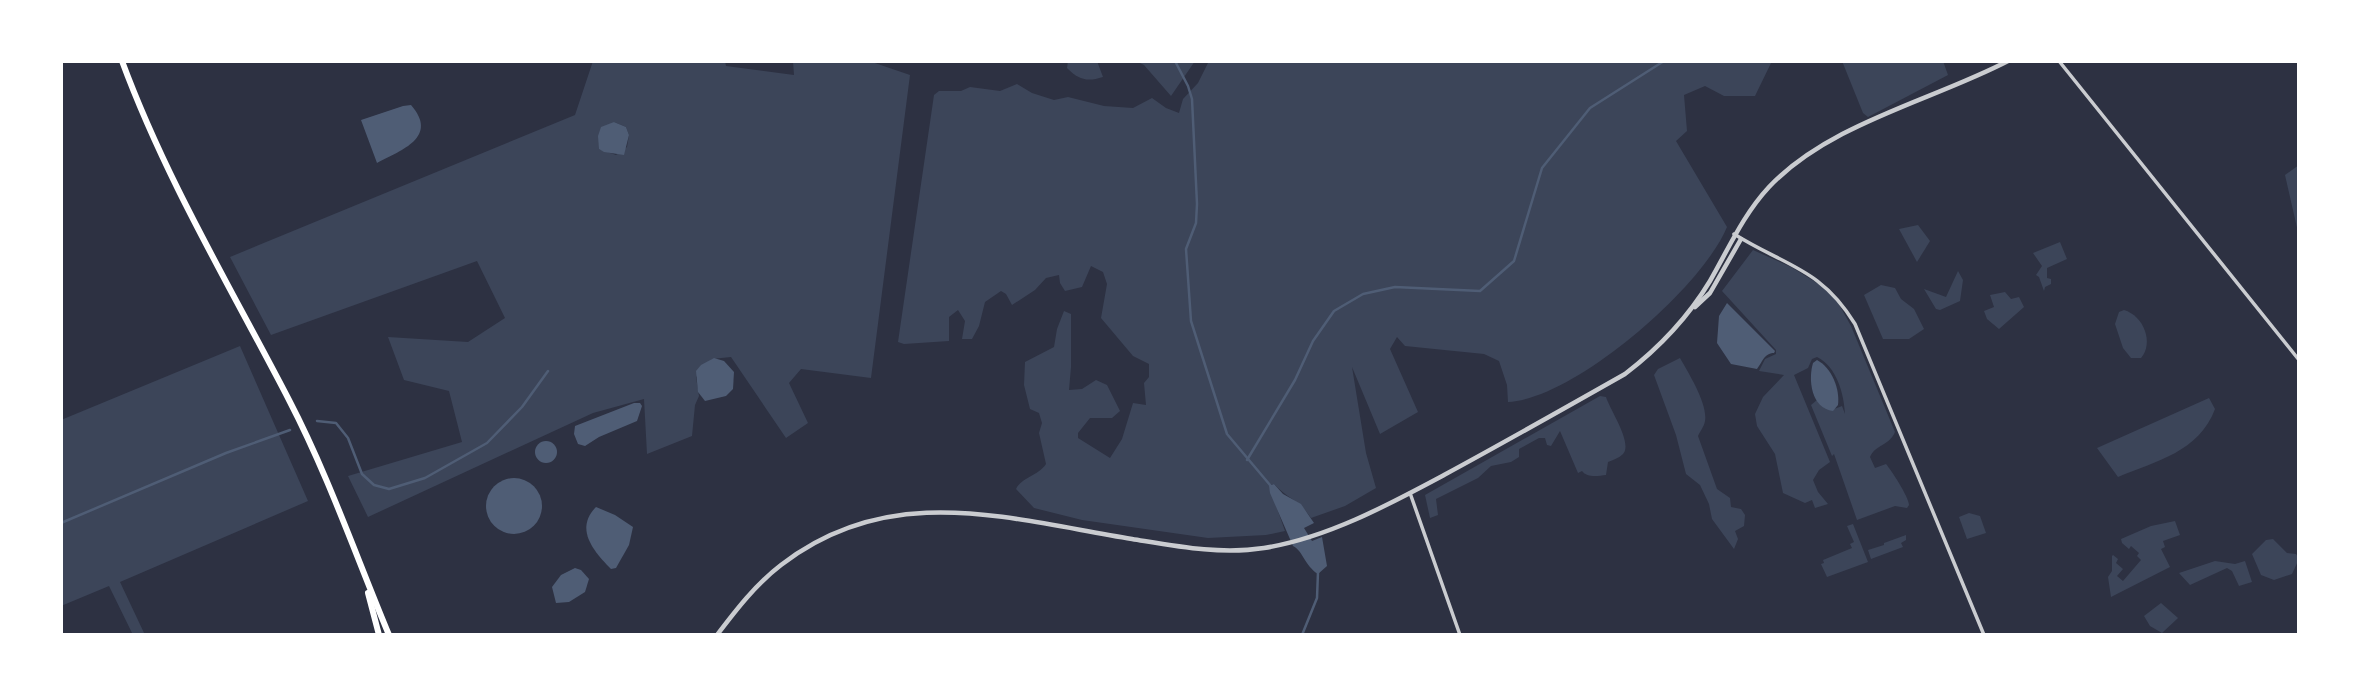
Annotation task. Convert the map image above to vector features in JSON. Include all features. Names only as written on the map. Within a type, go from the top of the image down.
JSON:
[{"type":"highway","points":[[122,61],[145,124],[174,186],[302,428],[389,635]]},
{"type":"highway","points":[[362,570],[379,635]]},
{"type":"street","points":[[1684,318],[1711,279],[1734,234],[1770,186],[1805,156],[1853,130],[2008,61]]},
{"type":"street","points":[[2059,61],[2299,360]]},
{"type":"street","points":[[1734,234],[1795,265],[1824,284],[1842,302],[1855,324],[1984,635]]},
{"type":"street","points":[[717,635],[764,581],[800,552],[848,527],[903,513],[948,511],[978,514],[1213,550],[1261,548],[1308,536],[1410,493],[1625,374],[1654,351],[1710,292],[1741,239]]},
{"type":"street","points":[[1410,493],[1460,635]]},
{"type":"shaded area","points":[[593,61],[725,61],[726,66],[794,75],[793,61],[869,61],[910,75],[871,378],[801,369],[789,383],[808,423],[786,438],[731,357],[712,359],[696,377],[699,396],[695,405],[692,436],[647,454],[644,399],[593,413],[368,517],[348,476],[462,442],[449,391],[404,380],[388,337],[468,342],[505,318],[477,261],[271,335],[230,257],[575,115]],"holes":[[[614,122],[626,127],[629,135],[627,147],[616,155],[599,149]]]},
{"type":"shaded area","points":[[1068,61],[1097,61],[1103,77],[1088,80],[1079,77],[1067,68]]},
{"type":"shaded area","points":[[1136,61],[1195,61],[1171,96],[1144,65]]},
{"type":"shaded area","points":[[1209,61],[1772,61],[1755,96],[1724,96],[1705,86],[1684,95],[1687,131],[1676,141],[1727,227],[1692,280],[1664,308],[1633,336],[1567,382],[1535,396],[1508,402],[1507,385],[1499,361],[1484,354],[1405,346],[1397,337],[1390,349],[1418,412],[1380,434],[1352,367],[1366,453],[1376,488],[1345,506],[1311,518],[1274,484],[1269,486],[1285,531],[1266,535],[1208,538],[1082,520],[1034,508],[1016,489],[1046,464],[1039,433],[1042,423],[1039,413],[1030,409],[1024,385],[1025,362],[1054,347],[1064,311],[1071,314],[1069,390],[1082,389],[1096,380],[1107,385],[1120,411],[1112,418],[1090,418],[1078,433],[1078,438],[1110,458],[1122,439],[1133,403],[1146,405],[1144,383],[1149,377],[1149,364],[1133,356],[1101,318],[1107,284],[1103,272],[1091,266],[1082,287],[1065,291],[1059,275],[1046,278],[1035,290],[1012,305],[1001,291],[985,302],[979,326],[972,339],[962,339],[965,321],[958,310],[949,317],[949,341],[904,344],[898,342],[934,95],[939,91],[961,91],[970,87],[1000,91],[1017,84],[1032,93],[1054,100],[1068,97],[1104,106],[1133,108],[1152,98],[1179,113],[1183,99],[1198,83]]},
{"type":"shaded area","points":[[1842,61],[1943,61],[1948,75],[1868,117],[1863,113]]},
{"type":"shaded area","points":[[411,105],[419,116],[419,134],[406,147],[377,163],[361,120]]},
{"type":"shaded area","points":[[614,122],[626,127],[629,135],[624,155],[599,149],[598,136],[601,127]]},
{"type":"shaded area","points":[[2299,165],[2299,232],[2298,232],[2285,175]]},
{"type":"shaded area","points":[[1918,225],[1930,241],[1917,262],[1899,229]]},
{"type":"shaded area","points":[[2060,242],[2067,259],[2047,268],[2047,278],[2051,279],[2051,284],[2045,287],[2044,291],[2036,275],[2042,266],[2033,253]]},
{"type":"shaded area","points":[[1753,250],[1791,267],[1822,286],[1836,299],[1851,326],[1895,432],[1890,440],[1870,457],[1875,468],[1886,464],[1906,496],[1909,505],[1907,508],[1895,506],[1857,520],[1834,454],[1832,456],[1811,405],[1817,400],[1828,409],[1842,406],[1845,414],[1838,382],[1830,367],[1817,357],[1812,359],[1808,368],[1794,375],[1830,462],[1819,470],[1813,480],[1818,492],[1828,504],[1815,508],[1812,500],[1805,503],[1783,493],[1775,454],[1757,426],[1755,414],[1763,397],[1784,375],[1759,371],[1765,359],[1776,354],[1776,350],[1722,291]]},
{"type":"shaded area","points":[[1958,271],[1963,280],[1960,301],[1940,310],[1936,309],[1924,289],[1946,297]]},
{"type":"shaded area","points":[[1881,285],[1895,288],[1901,299],[1914,309],[1924,329],[1909,339],[1883,339],[1864,295]]},
{"type":"shaded area","points":[[2005,292],[2011,299],[2019,297],[2024,307],[1999,329],[1987,319],[1984,311],[1994,307],[1990,295]]},
{"type":"shaded area","points":[[1727,303],[1775,351],[1766,356],[1757,369],[1731,364],[1717,343],[1719,316]]},
{"type":"shaded area","points":[[2124,310],[2137,318],[2145,331],[2147,345],[2141,358],[2131,358],[2123,348],[2115,324],[2119,312]]},
{"type":"shaded area","points":[[240,346],[308,501],[120,582],[145,635],[133,635],[109,586],[61,606],[61,420]]},
{"type":"shaded area","points":[[714,358],[724,361],[734,372],[733,389],[726,396],[705,401],[698,392],[696,371]]},
{"type":"shaded area","points":[[1680,358],[1704,406],[1705,421],[1698,436],[1717,489],[1730,498],[1731,507],[1741,509],[1745,515],[1744,526],[1735,531],[1738,539],[1734,549],[1712,519],[1709,504],[1700,485],[1686,474],[1676,435],[1654,375],[1658,369]]},
{"type":"shaded area","points":[[1817,360],[1827,368],[1836,386],[1838,405],[1833,411],[1820,405],[1813,392],[1812,370],[1813,363]]},
{"type":"shaded area","points":[[1600,396],[1606,397],[1625,442],[1623,454],[1608,462],[1606,475],[1590,476],[1582,471],[1578,473],[1560,431],[1551,446],[1547,445],[1545,438],[1539,438],[1519,449],[1519,457],[1511,462],[1491,466],[1478,478],[1436,499],[1438,515],[1430,518],[1425,495]]},
{"type":"shaded area","points":[[2209,398],[2215,409],[2208,424],[2187,445],[2161,460],[2118,477],[2097,448]]},
{"type":"shaded area","points":[[640,403],[642,406],[637,421],[585,446],[578,444],[574,434],[575,426]]},
{"type":"shaded area","points":[[546,441],[554,444],[557,452],[554,460],[546,463],[538,460],[535,452],[538,444]]},
{"type":"shaded area","points":[[514,478],[525,480],[534,486],[540,495],[540,517],[534,526],[525,532],[514,534],[503,532],[494,526],[488,517],[486,506],[488,495],[494,486],[503,480]]},
{"type":"shaded area","points":[[1274,484],[1283,494],[1301,504],[1314,523],[1304,528],[1312,541],[1322,537],[1327,566],[1318,574],[1293,546],[1270,493],[1269,486]]},
{"type":"shaded area","points":[[596,507],[633,527],[629,545],[616,568],[611,569],[589,540],[587,524]]},
{"type":"shaded area","points":[[1969,513],[1980,516],[1986,533],[1967,539],[1959,517]]},
{"type":"shaded area","points":[[2175,521],[2180,535],[2163,541],[2165,547],[2161,549],[2170,567],[2111,597],[2108,577],[2112,571],[2112,556],[2118,559],[2116,563],[2123,569],[2117,576],[2123,581],[2141,560],[2137,556],[2139,553],[2131,546],[2129,549],[2121,539],[2151,526]]},
{"type":"shaded area","points":[[1853,524],[1868,562],[1827,577],[1821,564],[1824,563],[1823,560],[1852,548],[1850,544],[1854,542],[1847,526]]},
{"type":"shaded area","points":[[1906,535],[1906,540],[1901,543],[1903,547],[1871,559],[1868,550]]},
{"type":"shaded area","points":[[2273,539],[2287,553],[2296,554],[2299,559],[2292,574],[2274,580],[2261,575],[2252,554],[2266,540]]},
{"type":"shaded area","points":[[2215,561],[2235,564],[2245,561],[2252,582],[2239,586],[2232,571],[2227,568],[2190,585],[2179,573]]},
{"type":"shaded area","points":[[575,568],[581,570],[589,579],[585,592],[569,602],[556,603],[552,587],[561,575]]},
{"type":"shaded area","points":[[2161,603],[2178,618],[2162,633],[2150,626],[2144,616]]},
{"type":"waterway","points":[[1175,61],[1192,99],[1197,204],[1196,223],[1186,249],[1191,321],[1227,434],[1270,485]]},
{"type":"waterway","points":[[1247,460],[1295,380],[1313,341],[1334,311],[1363,294],[1395,287],[1480,291],[1514,261],[1542,168],[1590,108],[1664,61]]},
{"type":"waterway","points":[[317,421],[336,423],[348,438],[362,474],[374,485],[389,489],[425,478],[487,443],[522,407],[548,371]]},
{"type":"waterway","points":[[61,523],[226,453],[290,430]]},
{"type":"waterway","points":[[1302,635],[1317,598],[1318,572]]}]
